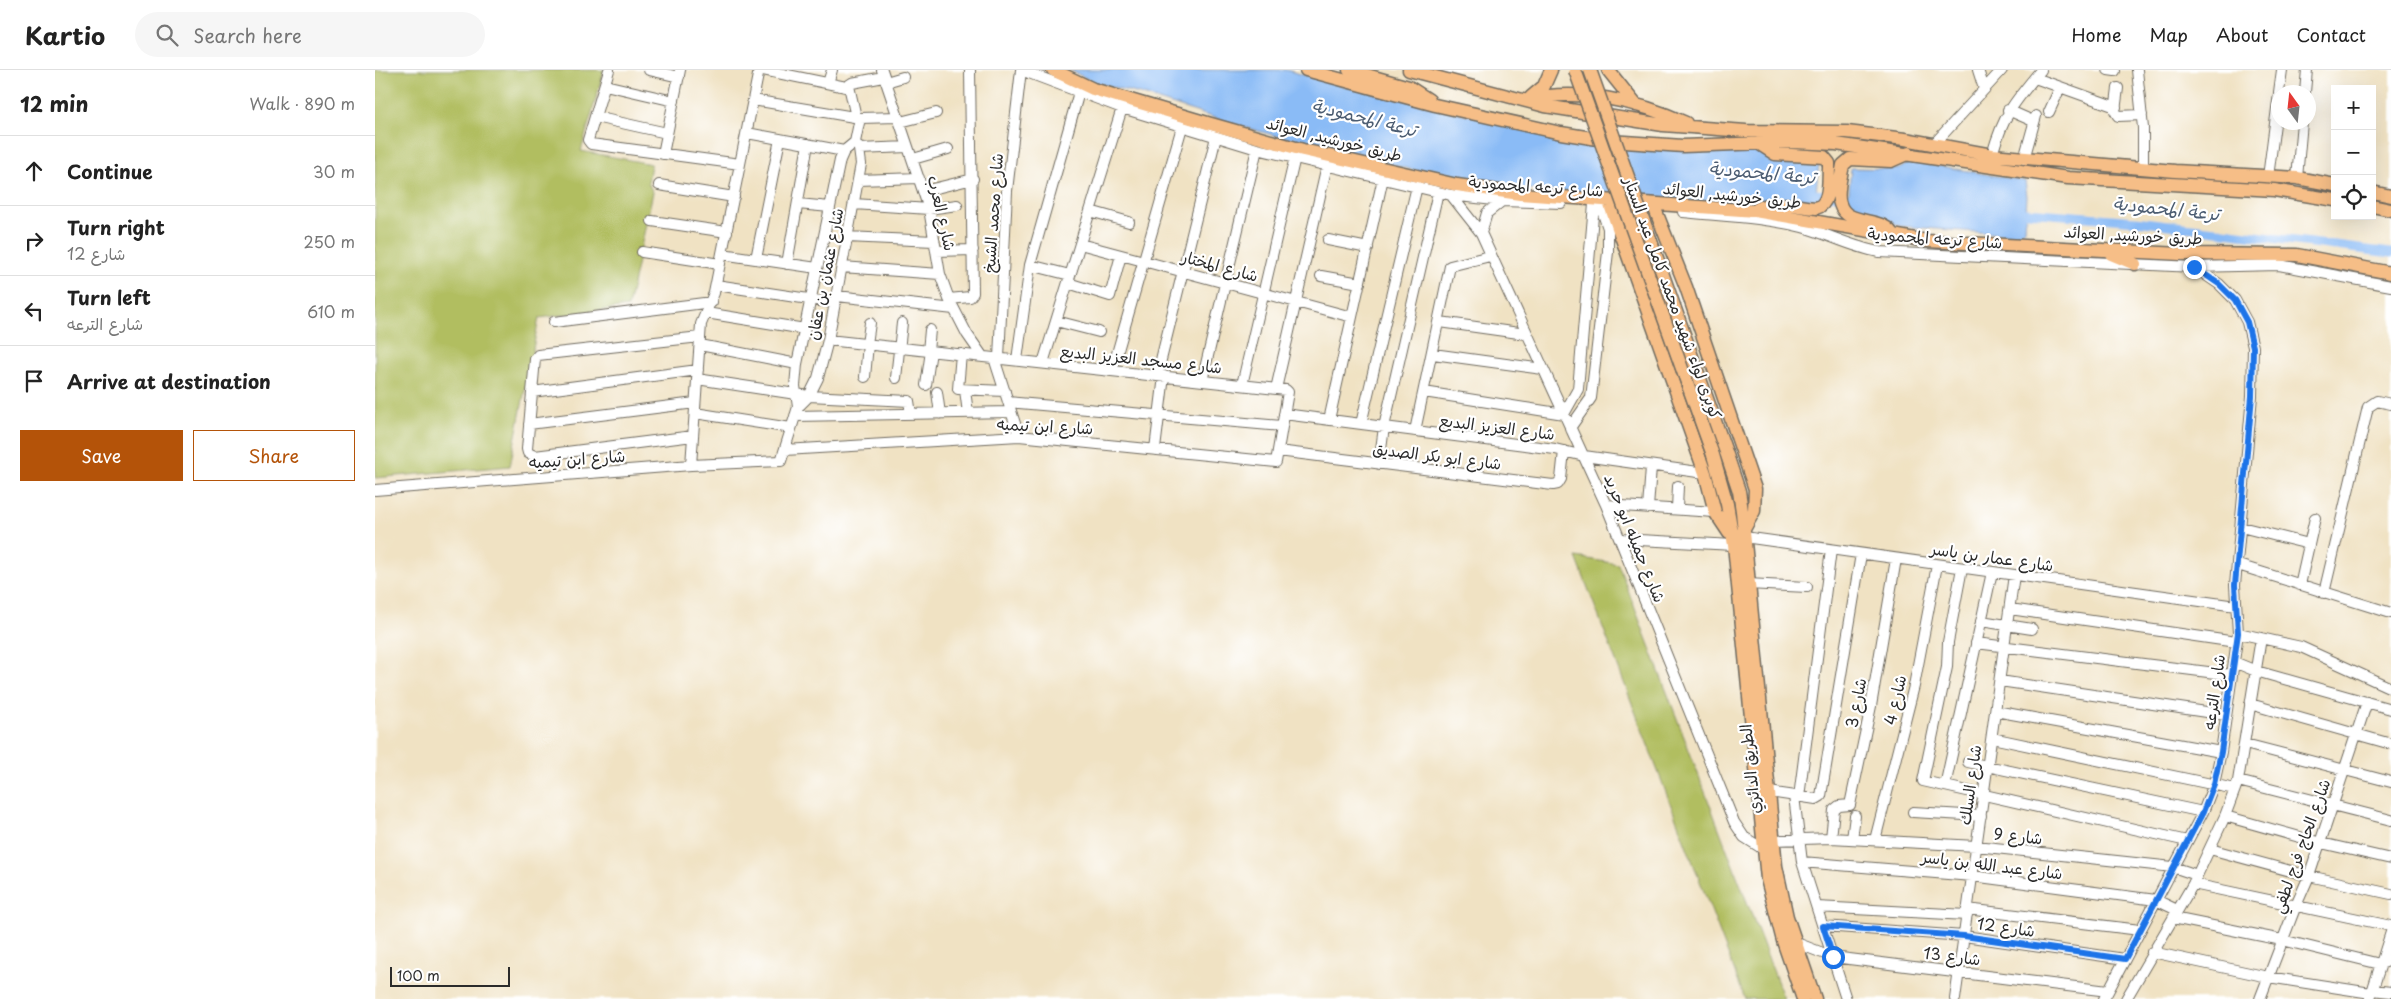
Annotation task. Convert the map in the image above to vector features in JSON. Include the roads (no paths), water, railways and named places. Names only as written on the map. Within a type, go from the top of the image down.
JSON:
[{"type":"main road","name":"طريق خورشيد, العوائد","points":[[1053,70],[1093,89],[1221,127],[1303,150],[1457,186],[1520,194],[1755,211],[1894,237],[1927,241],[2202,255],[2297,255],[2391,273]]},
{"type":"main road","points":[[1305,70],[1435,105],[1561,133],[1610,141],[1683,146],[1835,144],[1909,153],[2068,178],[2274,190],[2331,199]]},
{"type":"main road","points":[[1349,70],[1409,87],[1435,105]]},
{"type":"main road","points":[[1409,70],[1584,114],[1697,128],[1839,132],[1934,144],[2024,159],[2143,169],[2297,178],[2331,184]]},
{"type":"main road","points":[[1523,100],[1539,90],[1551,70]]},
{"type":"main road","name":"كوبرى لواء شهيد محمد كامل عبد الستار","points":[[1575,70],[1713,455],[1738,538]]},
{"type":"main road","name":"كوبرى لواء شهيد محمد كامل عبد الستار","points":[[1590,70],[1739,491],[1738,538]]},
{"type":"main road","points":[[1608,70],[1636,106]]},
{"type":"main road","points":[[1523,100],[1547,95],[1572,94],[1636,106],[1697,128]]},
{"type":"main road","points":[[1755,211],[1762,206],[1771,204],[1818,208],[1826,201],[1829,168],[1829,163],[1824,158],[1775,154],[1758,144]]},
{"type":"main road","points":[[1894,237],[1889,228],[1883,224],[1846,214],[1839,201],[1843,165],[1846,160],[1850,159],[1891,161],[1909,153]]},
{"type":"main road","points":[[2274,190],[2297,178]]},
{"type":"main road","points":[[2376,193],[2391,196]]},
{"type":"main road","points":[[1601,205],[1638,284],[1705,473],[1715,512],[1738,538],[1754,511],[1755,489],[1681,274],[1655,209]]},
{"type":"main road","points":[[2376,207],[2391,210]]},
{"type":"main road","points":[[2102,250],[2135,264]]},
{"type":"main road","points":[[1638,284],[1647,276],[1657,271],[1670,271],[1681,274]]},
{"type":"main road","name":"الطريق الدائري","points":[[1738,538],[1748,584],[1781,892],[1794,942],[1815,999]]},
{"type":"main road","name":"الطريق الدائري","points":[[1738,538],[1763,849],[1774,911],[1803,999]]},
{"type":"street","points":[[609,70],[588,140],[591,144],[741,164]]},
{"type":"street","points":[[649,70],[679,73],[663,154]]},
{"type":"street","points":[[691,466],[701,324],[712,302],[716,285],[753,100],[767,70],[807,74],[828,83],[849,86],[852,83],[884,76],[903,77]]},
{"type":"street","points":[[828,83],[832,70]]},
{"type":"street","points":[[949,299],[973,295],[973,179],[970,70]]},
{"type":"street","name":"شارع ترعه المحمودية","points":[[1021,70],[1122,108],[1257,149],[1451,195],[1502,201],[1655,209],[1781,223],[1821,233],[1855,247],[1879,252],[2194,267],[2279,266],[2391,286]]},
{"type":"street","name":"شارع محمد الشيخ","points":[[992,358],[1007,191],[1021,70]]},
{"type":"street","points":[[1978,70],[1984,89]]},
{"type":"street","points":[[1934,144],[2002,70]]},
{"type":"street","points":[[2137,70],[2142,115],[2143,169]]},
{"type":"street","points":[[2280,85],[2281,70]]},
{"type":"street","points":[[2306,85],[2307,70]]},
{"type":"street","points":[[1992,155],[2008,110],[2038,74],[2060,88],[2116,107]]},
{"type":"street","name":"شارع العرب","points":[[884,76],[924,191],[941,274],[949,299],[967,334],[992,358],[1019,436]]},
{"type":"street","points":[[605,85],[674,101]]},
{"type":"street","points":[[849,86],[858,117]]},
{"type":"street","points":[[2049,112],[2060,88]]},
{"type":"street","points":[[2118,88],[2116,107],[2118,116],[2142,115]]},
{"type":"street","points":[[1017,360],[1030,265],[1079,92]]},
{"type":"street","points":[[753,100],[858,117],[899,120],[936,113]]},
{"type":"street","points":[[1043,363],[1122,108]]},
{"type":"street","points":[[2008,110],[2035,119],[2024,159]]},
{"type":"street","points":[[595,117],[667,133]]},
{"type":"street","name":"شارع عثمان بن عفان","points":[[796,412],[809,396],[818,378],[828,340],[858,180],[861,156],[857,146],[858,117]]},
{"type":"street","points":[[1112,371],[1182,127]]},
{"type":"street","points":[[2268,177],[2274,130]]},
{"type":"street","points":[[2297,178],[2301,130]]},
{"type":"street","points":[[747,133],[844,151],[857,146],[908,147]]},
{"type":"street","points":[[1155,449],[1161,376],[1183,271],[1216,137]]},
{"type":"street","points":[[756,259],[779,139]]},
{"type":"street","points":[[787,264],[808,144]]},
{"type":"street","points":[[913,159],[948,149]]},
{"type":"street","points":[[1202,381],[1257,149]]},
{"type":"street","name":"شارع عثمان بن عفان","points":[[781,460],[796,412],[797,364],[840,160],[844,151]]},
{"type":"street","points":[[1242,385],[1295,157]]},
{"type":"street","points":[[1278,451],[1288,392],[1280,389],[1295,302],[1327,165]]},
{"type":"street","points":[[858,180],[919,178]]},
{"type":"street","points":[[1329,420],[1383,178]]},
{"type":"street","points":[[924,191],[973,179]]},
{"type":"street","points":[[659,186],[734,197]]},
{"type":"street","points":[[1361,424],[1417,186]]},
{"type":"street","points":[[1379,464],[1385,427],[1439,192]]},
{"type":"street","name":"شارع جميله ابو حريد","points":[[1451,195],[1481,233],[1584,456],[1620,538],[1734,822],[1744,837],[1763,849]]},
{"type":"street","points":[[1481,233],[1487,213],[1502,201]]},
{"type":"street","points":[[798,204],[830,208]]},
{"type":"street","points":[[853,204],[929,209],[957,205]]},
{"type":"street","points":[[1424,392],[1564,414],[1578,389],[1601,205]]},
{"type":"street","points":[[1571,428],[1591,398],[1609,252],[1608,228],[1601,205]]},
{"type":"street","points":[[1090,211],[1129,222]]},
{"type":"street","points":[[652,221],[727,232]]},
{"type":"street","points":[[847,237],[934,241]]},
{"type":"street","points":[[1328,240],[1367,248]]},
{"type":"street","name":"شارع المختار","points":[[1080,244],[1352,317]]},
{"type":"street","points":[[936,251],[973,250]]},
{"type":"street","points":[[642,252],[721,259],[756,259],[817,268]]},
{"type":"street","points":[[1030,265],[1110,296],[1121,255]]},
{"type":"street","points":[[1415,431],[1451,266],[1490,256]]},
{"type":"street","points":[[842,267],[941,274]]},
{"type":"street","name":"شارع الترعه","points":[[2106,995],[2203,812],[2214,784],[2221,752],[2237,638],[2235,606],[2252,396],[2253,347],[2251,334],[2242,310],[2235,300],[2219,284],[2194,267]]},
{"type":"street","points":[[1321,276],[1360,283]]},
{"type":"street","points":[[716,285],[811,299],[836,299],[954,310]]},
{"type":"street","points":[[554,322],[712,302]]},
{"type":"street","points":[[706,313],[805,329]]},
{"type":"street","points":[[1056,321],[1099,332]]},
{"type":"street","points":[[1440,322],[1527,334]]},
{"type":"street","points":[[865,377],[870,323]]},
{"type":"street","points":[[896,378],[902,323]]},
{"type":"street","points":[[926,385],[930,330]]},
{"type":"street","name":"شارع مسجد العزيز البديع","points":[[828,340],[1280,389]]},
{"type":"street","points":[[693,436],[531,455],[527,449],[535,359],[540,354],[700,341],[797,364]]},
{"type":"street","points":[[961,354],[958,388],[965,390],[1005,391]]},
{"type":"street","points":[[1433,354],[1543,368]]},
{"type":"street","points":[[532,392],[697,375],[809,396],[909,401],[911,414]]},
{"type":"street","points":[[965,390],[968,413]]},
{"type":"street","points":[[937,392],[940,414]]},
{"type":"street","points":[[2325,592],[2368,407],[2377,401],[2391,404]]},
{"type":"street","points":[[796,412],[940,414],[968,413],[1010,407],[1159,415],[1282,426]]},
{"type":"street","points":[[529,424],[695,408],[791,428]]},
{"type":"street","name":"شارع العزيز البديع","points":[[1284,414],[1564,451],[1584,456],[1705,473]]},
{"type":"street","name":"شارع ابن تيميه","points":[[785,450],[1019,436],[1274,462],[1278,451]]},
{"type":"street","name":"شارع ابو بكر الصديق","points":[[1278,451],[1553,485],[1558,484],[1561,479],[1564,451]]},
{"type":"street","name":"شارع ابن تيميه","points":[[375,490],[781,460]]},
{"type":"street","points":[[1648,508],[1651,466]]},
{"type":"street","points":[[1677,509],[1678,486]]},
{"type":"street","points":[[1606,505],[1715,512]]},
{"type":"street","points":[[2300,585],[2315,518]]},
{"type":"street","points":[[2241,527],[2309,544]]},
{"type":"street","name":"شارع عمار بن ياسر","points":[[1620,538],[1738,538],[2235,606]]},
{"type":"street","points":[[1831,550],[1797,797],[1801,862],[1847,999]]},
{"type":"street","points":[[1769,792],[1816,799],[1822,793],[1861,554]]},
{"type":"street","name":"شارع 3","points":[[1831,838],[1834,810],[1839,806],[1850,805],[1871,706],[1896,559]]},
{"type":"street","name":"شارع 4","points":[[1875,840],[1914,686],[1937,565]]},
{"type":"street","points":[[2238,565],[2391,613]]},
{"type":"street","points":[[1962,568],[1948,642],[1947,667],[1922,777],[1925,783],[1984,793],[2187,842]]},
{"type":"street","points":[[1945,786],[1992,572]]},
{"type":"street","name":"شارع السلك","points":[[1955,999],[2015,575]]},
{"type":"street","points":[[1748,584],[1807,587]]},
{"type":"street","points":[[2010,609],[2237,638],[2261,638],[2301,648],[2391,688]]},
{"type":"street","points":[[1981,621],[2032,630]]},
{"type":"street","points":[[2130,999],[2152,952],[2195,880],[2225,816],[2237,785],[2261,638]]},
{"type":"street","points":[[1976,643],[2232,675]]},
{"type":"street","points":[[2233,662],[2256,671],[2391,708]]},
{"type":"street","points":[[1999,681],[2226,714]]},
{"type":"street","name":"شارع الحاج فرج لطفي","points":[[2260,999],[2321,843],[2367,702]]},
{"type":"street","points":[[2250,704],[2391,744]]},
{"type":"street","points":[[1995,711],[2221,752]]},
{"type":"street","points":[[1991,738],[2214,784],[2237,785],[2333,804],[2391,820]]},
{"type":"street","points":[[2245,744],[2391,782]]},
{"type":"street","points":[[1968,762],[2203,812]]},
{"type":"street","points":[[1913,812],[1981,816]]},
{"type":"street","points":[[1852,839],[1855,816]]},
{"type":"street","points":[[2225,816],[2321,843],[2391,858]]},
{"type":"street","name":"شارع 9","points":[[1774,840],[1831,838],[1976,846],[2173,867],[2195,880],[2295,908],[2391,926]]},
{"type":"street","points":[[2210,849],[2309,876],[2391,894]]},
{"type":"street","name":"شارع عبد الله بن ياسر","points":[[1801,862],[1972,876],[2156,900],[2175,914],[2380,964]]},
{"type":"street","points":[[1817,907],[1967,912],[2140,930]]},
{"type":"street","name":"شارع 12","points":[[1823,926],[1964,936],[2125,959]]},
{"type":"street","points":[[2371,994],[2391,932]]},
{"type":"street","name":"شارع 13","points":[[1794,942],[1833,957],[1959,972],[2106,995]]},
{"type":"street","points":[[2152,952],[2268,977],[2371,994],[2391,992]]},
{"type":"street","points":[[2380,964],[2391,960]]},
{"type":"water","points":[[1070,70],[1286,70],[1343,86],[1586,142],[1755,148],[1819,162],[1815,203],[1790,199],[1774,199],[1766,200],[1752,207],[1501,187],[1443,177],[1321,148],[1240,126],[1140,94],[1093,82]]},
{"type":"water","points":[[1911,161],[2025,181],[2027,196],[2025,230],[2016,235],[1899,226],[1874,212],[1860,210],[1848,203],[1851,168],[1899,169]]},
{"type":"waterway","name":"ترعة المحمودية","points":[[1804,193],[1859,198]]},
{"type":"waterway","name":"ترعة المحمودية","points":[[2016,211],[2136,221],[2391,253]]}]
